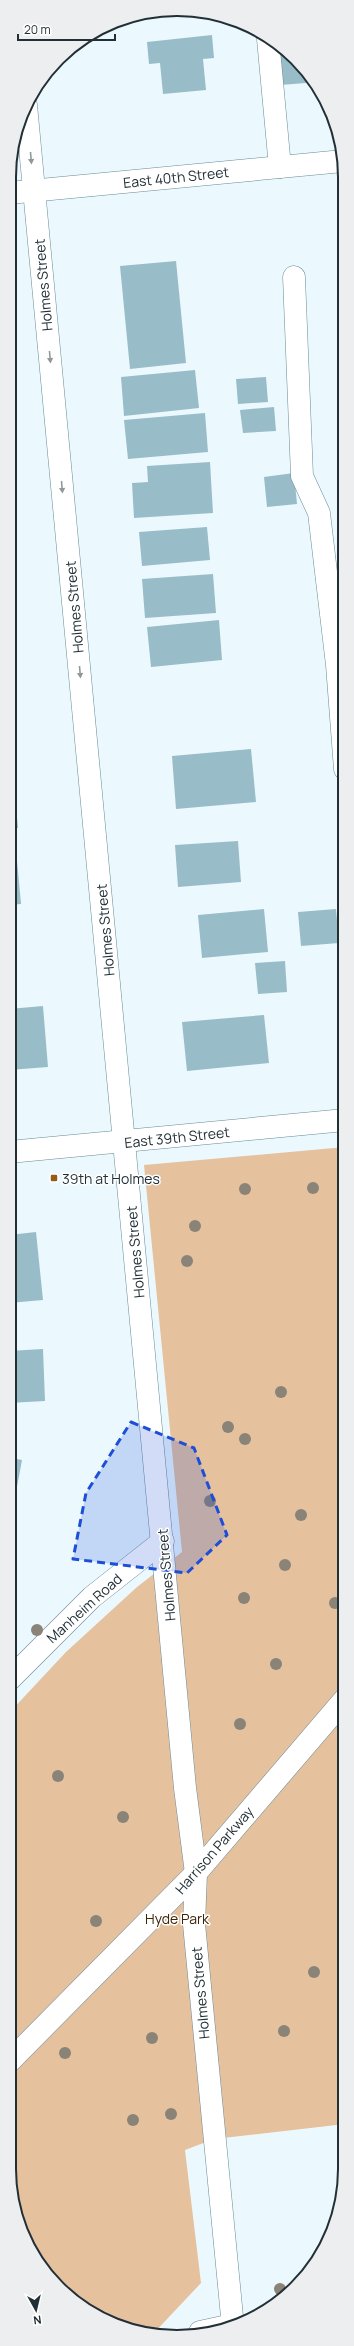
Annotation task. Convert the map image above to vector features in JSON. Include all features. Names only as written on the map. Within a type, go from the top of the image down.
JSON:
[{"type":"street","points":[[269,45],[280,167]]},
{"type":"street","name":"Holmes Street","points":[[27,118],[163,1541],[185,1788],[196,1873],[194,1924],[232,2320]]},
{"type":"street","name":"East 40th Street","points":[[16,192],[338,162]]},
{"type":"street","points":[[294,277],[302,476],[319,513],[338,688]]},
{"type":"street","name":"East 39th Street","points":[[16,1151],[338,1121]]},
{"type":"street","name":"Manheim Road","points":[[16,1673],[92,1597],[163,1541]]},
{"type":"street","name":"Harrison Parkway","points":[[16,2055],[196,1873],[338,1707]]},
{"type":"highlighted area","points":[[131,1422],[194,1448],[227,1535],[187,1573],[73,1559],[86,1493]]},
{"type":"green space","name":"Hyde Park","points":[[338,1148],[338,2125],[214,2139],[185,2150],[201,2283],[158,2329],[135,2325],[115,2318],[79,2297],[63,2283],[49,2267],[28,2231],[21,2211],[16,2180],[16,1706],[66,1652],[137,1587],[182,1552],[144,1165]]},
{"type":"building","points":[[212,35],[214,58],[203,59],[206,90],[163,94],[160,63],[149,64],[147,42]]},
{"type":"building","points":[[277,51],[291,63],[306,80],[306,83],[280,85]]},
{"type":"building","points":[[176,261],[186,363],[130,369],[120,266]]},
{"type":"building","points":[[195,370],[199,408],[124,416],[121,377]]},
{"type":"building","points":[[266,377],[268,402],[238,404],[236,379]]},
{"type":"building","points":[[274,407],[276,431],[243,433],[240,410]]},
{"type":"building","points":[[205,413],[208,452],[128,459],[124,420]]},
{"type":"building","points":[[210,462],[213,513],[134,518],[132,483],[148,482],[147,466]]},
{"type":"building","points":[[294,473],[297,504],[267,507],[264,477]]},
{"type":"building","points":[[207,527],[210,560],[142,566],[139,532]]},
{"type":"building","points":[[213,574],[216,613],[145,618],[142,579]]},
{"type":"building","points":[[219,620],[222,660],[151,667],[147,627]]},
{"type":"building","points":[[251,749],[256,802],[176,809],[172,756]]},
{"type":"building","points":[[16,807],[18,828],[16,828]]},
{"type":"building","points":[[238,841],[241,882],[178,887],[175,845]]},
{"type":"building","points":[[16,850],[21,904],[16,904]]},
{"type":"building","points":[[264,909],[268,952],[202,958],[198,915]]},
{"type":"building","points":[[336,909],[338,943],[301,946],[298,912]]},
{"type":"building","points":[[285,961],[287,992],[258,994],[255,963]]},
{"type":"building","points":[[43,1006],[48,1067],[16,1069],[16,1008]]},
{"type":"building","points":[[264,1015],[269,1063],[187,1071],[182,1022]]},
{"type":"building","points":[[36,1232],[43,1300],[16,1302],[16,1234]]},
{"type":"building","points":[[43,1349],[45,1401],[16,1403],[16,1351]]},
{"type":"building","points":[[16,1459],[22,1460],[16,1492]]},
{"type":"place","name":"39th at Holmes","points":[[54,1178]]}]
